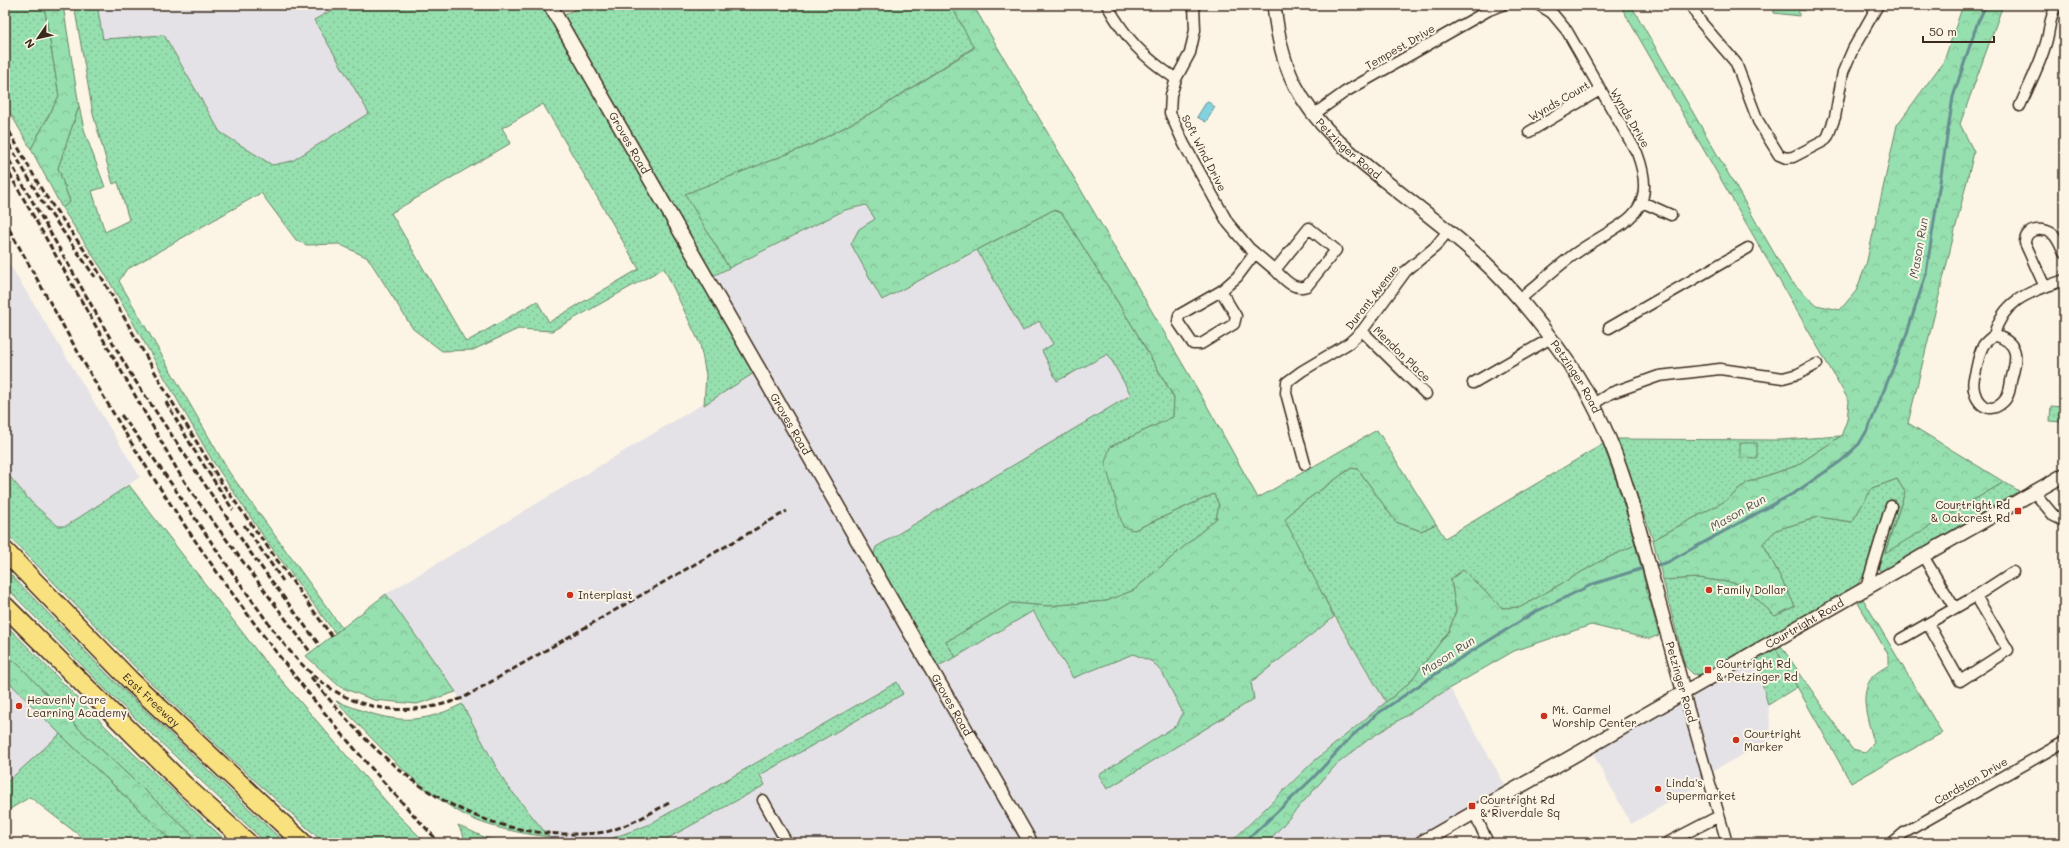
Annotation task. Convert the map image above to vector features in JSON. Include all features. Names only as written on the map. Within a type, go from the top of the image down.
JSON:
[{"type":"highway","name":"East Freeway","points":[[5,551],[131,681],[303,843]]},
{"type":"highway","points":[[5,606],[173,774],[248,843]]},
{"type":"street","name":"Groves Road","points":[[550,5],[1031,843]]},
{"type":"street","points":[[1107,5],[1135,47],[1149,60],[1176,79]]},
{"type":"street","name":"Soft Wind Drive","points":[[1194,5],[1195,30],[1192,45],[1190,53],[1176,79],[1170,95],[1170,113],[1184,144],[1228,223],[1255,253],[1274,270],[1295,287],[1301,288],[1307,286],[1336,250],[1309,228],[1274,270]]},
{"type":"street","name":"Petzinger Road","points":[[1274,5],[1279,39],[1285,63],[1294,84],[1313,115],[1345,148],[1448,231],[1479,258],[1520,299],[1551,338],[1571,367],[1593,404],[1607,435],[1628,492],[1719,816],[1723,841]]},
{"type":"street","name":"Tempest Drive","points":[[1313,115],[1345,92],[1488,10],[1502,5]]},
{"type":"street","name":"Wynds Drive","points":[[1539,5],[1552,13],[1568,31],[1640,162],[1644,183],[1642,202]]},
{"type":"street","points":[[1691,5],[1700,21],[1736,63],[1751,108],[1779,155],[1786,158],[1793,157],[1824,140],[1828,136],[1835,117],[1843,72],[1853,49],[1878,5]]},
{"type":"street","points":[[2020,106],[2038,66],[2046,42],[2051,14],[2057,5]]},
{"type":"street","name":"Wynds Court","points":[[1530,132],[1600,90]]},
{"type":"street","points":[[1520,299],[1574,255],[1623,224],[1642,202],[1671,215]]},
{"type":"street","points":[[2045,287],[2025,243],[2025,237],[2033,230],[2047,231],[2054,235],[2064,253]]},
{"type":"street","name":"Durant Avenue","points":[[1305,464],[1286,392],[1288,382],[1302,371],[1349,343],[1362,331],[1406,271],[1435,247],[1448,231]]},
{"type":"street","points":[[1609,328],[1748,248]]},
{"type":"street","points":[[1221,291],[1236,316],[1234,324],[1201,344],[1193,344],[1178,322],[1179,314],[1221,291],[1237,277],[1255,253]]},
{"type":"street","points":[[1994,335],[2010,342],[2015,350],[2017,358],[2008,395],[2003,403],[1995,407],[1986,407],[1978,402],[1972,387],[1983,346],[1994,335],[1997,324],[2006,309],[2018,298],[2064,280]]},
{"type":"street","name":"Mendon Place","points":[[1362,331],[1426,394]]},
{"type":"street","points":[[1473,383],[1551,338]]},
{"type":"street","points":[[1593,404],[1611,393],[1659,376],[1720,368],[1784,378],[1798,374],[1816,364]]},
{"type":"street","name":"Courtright Road","points":[[1421,843],[2064,475]]},
{"type":"street","points":[[2034,492],[2054,516],[2064,521]]},
{"type":"street","points":[[1866,588],[1891,506]]},
{"type":"street","points":[[1923,556],[1954,608]]},
{"type":"street","points":[[1901,639],[1976,596],[2013,572]]},
{"type":"street","points":[[1928,624],[1960,681],[2008,650],[1976,596]]},
{"type":"street","name":"Cardston Drive","points":[[1892,843],[1904,833],[2064,742]]},
{"type":"street","points":[[763,800],[787,843]]},
{"type":"street","points":[[1474,812],[1488,843]]},
{"type":"street","points":[[1667,843],[1719,816]]},
{"type":"shaded area","points":[[97,5],[341,5],[314,20],[369,113],[292,161],[272,165],[220,132],[164,35],[103,39]]},
{"type":"shaded area","points":[[866,204],[875,219],[859,229],[882,299],[977,250],[1023,331],[1039,321],[1053,345],[1108,354],[1131,395],[876,547],[936,667],[1033,611],[1073,678],[1133,653],[1153,662],[1163,674],[1183,713],[1177,725],[1099,775],[1107,789],[1251,682],[1334,617],[1386,702],[1313,762],[1230,843],[659,843],[765,785],[760,775],[902,694],[896,683],[648,825],[610,839],[585,843],[553,843],[505,783],[456,692],[386,594],[754,373],[702,282],[845,210]]},
{"type":"shaded area","points":[[5,257],[140,477],[66,526],[58,526],[32,503],[5,471]]},
{"type":"shaded area","points":[[1756,659],[1768,705],[1772,739],[1703,776],[1705,782],[1631,824],[1592,752]]},
{"type":"shaded area","name":"Heavenly Care Learning Academy","points":[[5,678],[60,734],[5,784]]},
{"type":"shaded area","points":[[1450,688],[1507,788],[1412,843],[1267,843],[1336,765],[1369,739]]},
{"type":"green space","points":[[5,5],[44,5],[59,96],[31,149],[5,104]]},
{"type":"green space","points":[[44,5],[63,5],[79,106],[58,168],[70,202],[62,208],[31,149],[59,96]]},
{"type":"green space","points":[[74,5],[97,5],[103,39],[164,35],[220,132],[272,165],[292,161],[369,113],[314,20],[341,5],[542,5],[754,373],[704,405],[706,375],[700,344],[664,268],[552,331],[518,329],[473,350],[442,351],[413,329],[368,258],[339,244],[307,245],[296,240],[261,193],[126,270],[119,281],[229,472],[342,628],[335,633],[266,540],[212,460],[105,274],[62,208],[70,202],[58,168],[79,106],[85,133],[105,187],[92,191],[105,232],[129,220],[118,182],[113,184],[93,114]],"holes":[[[543,104],[639,269],[549,322],[537,301],[466,342],[391,213],[511,143],[502,128]]]},
{"type":"green space","points":[[582,5],[951,5],[974,47],[877,110],[813,144],[686,194],[729,268],[713,276],[563,16]]},
{"type":"green space","points":[[951,5],[973,5],[1206,404],[1258,498],[1377,430],[1436,524],[1421,531],[1396,522],[1358,469],[1351,468],[1294,509],[1285,520],[1334,617],[1251,682],[1254,699],[1107,789],[1099,775],[1177,725],[1183,713],[1163,674],[1153,662],[1133,654],[1073,678],[1033,611],[956,657],[946,642],[1011,603],[1048,606],[1107,601],[1134,590],[1216,519],[1219,505],[1214,494],[1134,530],[1123,527],[1105,463],[1110,447],[1173,417],[1174,397],[1132,325],[1062,213],[1053,210],[882,300],[851,244],[859,229],[875,219],[866,205],[845,210],[729,268],[685,194],[813,144],[877,110],[974,48]]},
{"type":"green space","points":[[1620,5],[1631,5],[1789,279],[1816,305],[1840,310],[1856,291],[1866,265],[1897,125],[1944,61],[1963,5],[2003,5],[1960,124],[1974,152],[1908,423],[2004,482],[1885,553],[1905,492],[1897,479],[1872,488],[1852,522],[1819,517],[1776,530],[1763,543],[1795,606],[1775,616],[1741,584],[1699,578],[1663,580],[1653,540],[1727,500],[1748,482],[1796,466],[1841,436],[1847,420],[1849,401]]},
{"type":"green space","points":[[1774,5],[1805,5],[1804,11],[1799,10],[1799,16],[1774,13]]},
{"type":"green space","points":[[1053,210],[1062,213],[1132,325],[1174,398],[1173,417],[1110,447],[1134,530],[1214,494],[1219,505],[1216,519],[1134,590],[1107,601],[1048,606],[1011,603],[946,642],[956,657],[936,667],[873,557],[876,547],[1131,395],[1108,354],[1057,381],[1042,351],[1053,344],[1039,321],[1023,331],[977,250]]},
{"type":"green space","points":[[2051,406],[2062,407],[2061,422],[2050,421]]},
{"type":"green space","points":[[1841,436],[1796,466],[1748,482],[1727,500],[1653,540],[1617,439],[1780,440]]},
{"type":"green space","points":[[1740,443],[1757,443],[1757,459],[1740,458]]},
{"type":"green space","points":[[1603,444],[1622,497],[1635,545],[1599,562],[1521,607],[1502,608],[1463,570],[1451,579],[1456,611],[1449,631],[1409,683],[1386,702],[1320,589],[1284,520],[1294,509],[1351,468],[1358,469],[1396,522],[1421,531],[1436,524],[1445,538]]},
{"type":"green space","points":[[5,471],[32,503],[58,526],[66,526],[129,485],[259,654],[396,813],[426,843],[324,843],[228,756],[145,677],[5,532]]},
{"type":"green space","points":[[1897,479],[1905,492],[1885,552],[2004,482],[2019,491],[1881,572],[1877,566],[1896,500],[1890,500],[1868,570],[1853,590],[1702,675],[1693,674],[1685,666],[1663,580],[1699,578],[1741,584],[1775,616],[1795,606],[1763,543],[1775,530],[1819,517],[1852,522],[1872,488]]},
{"type":"green space","points":[[1635,545],[1659,635],[1649,639],[1591,625],[1514,651],[1450,688],[1369,739],[1336,765],[1267,843],[1230,843],[1313,762],[1409,683],[1449,631],[1456,611],[1451,579],[1463,570],[1502,608],[1521,607],[1599,562]]},
{"type":"green space","points":[[5,569],[113,680],[285,843],[266,843],[109,693],[5,586]]},
{"type":"green space","points":[[386,594],[456,692],[417,704],[374,700],[340,687],[306,656]]},
{"type":"green space","points":[[1863,599],[1942,733],[1851,783],[1776,649],[1781,646],[1852,749],[1865,752],[1874,743],[1867,718],[1865,700],[1868,683],[1873,676],[1889,665],[1889,656],[1858,603]]},
{"type":"green space","points":[[5,624],[115,736],[228,843],[201,843],[76,726],[21,667],[5,653]]},
{"type":"green space","points":[[1776,649],[1797,687],[1768,705],[1756,659]]},
{"type":"green space","points":[[5,653],[21,667],[76,726],[201,843],[174,843],[60,734],[5,678]]},
{"type":"green space","points":[[897,682],[903,694],[760,775],[765,785],[659,843],[585,843],[610,839],[648,825]]},
{"type":"green space","points":[[336,701],[369,713],[399,719],[429,717],[445,712],[462,704],[505,783],[549,837],[515,832],[481,823],[443,802],[395,762]]},
{"type":"green space","points":[[60,734],[174,843],[89,843],[30,797],[5,812],[5,784]]},
{"type":"green space","points":[[458,825],[488,839],[510,843],[467,843]]},
{"type":"water","points":[[1207,101],[1215,107],[1206,122],[1197,117]]},
{"type":"waterway","name":"Mason Run","points":[[1652,566],[1666,563],[1796,492],[1841,461],[1859,444],[1869,427],[1906,336],[1926,274],[1953,97],[1977,24],[1986,5]]},
{"type":"waterway","name":"Mason Run","points":[[1244,843],[1313,778],[1351,737],[1377,714],[1443,669],[1535,612],[1593,584],[1647,567]]},
{"type":"railway","points":[[5,124],[43,192],[94,264],[165,390],[221,482],[333,638]]},
{"type":"railway","points":[[5,137],[41,200],[95,277]]},
{"type":"railway","points":[[5,153],[130,373],[250,552],[320,646]]},
{"type":"railway","points":[[5,166],[179,473],[197,500],[311,653]]},
{"type":"railway","points":[[5,222],[115,417],[201,550],[276,652],[315,701],[355,750],[440,843]]},
{"type":"railway","points":[[166,402],[194,450],[233,510]]},
{"type":"railway","points":[[121,415],[154,459],[231,571],[279,637],[302,665],[330,688],[346,697],[375,707],[404,710],[419,709],[448,703],[463,698],[787,511]]},
{"type":"railway","points":[[244,525],[283,581]]},
{"type":"railway","points":[[311,677],[370,743],[402,772],[436,796],[473,815],[514,828],[558,834],[606,832],[630,823],[669,803]]},
{"type":"place","name":"Courtright Rd & Oakcrest Rd","points":[[2018,511]]},
{"type":"place","name":"Family Dollar","points":[[1709,590]]},
{"type":"place","name":"Interplast","points":[[570,595]]},
{"type":"place","name":"Courtright Rd & Petzinger Rd","points":[[1708,670]]},
{"type":"place","name":"Heavenly Care Learning Academy","points":[[19,706]]},
{"type":"place","name":"Mt. Carmel Worship Center","points":[[1544,716]]},
{"type":"place","name":"Courtright Marker","points":[[1736,740]]},
{"type":"place","name":"Linda's Supermarket","points":[[1658,789]]},
{"type":"place","name":"Courtright Rd & Riverdale Sq","points":[[1472,806]]}]
